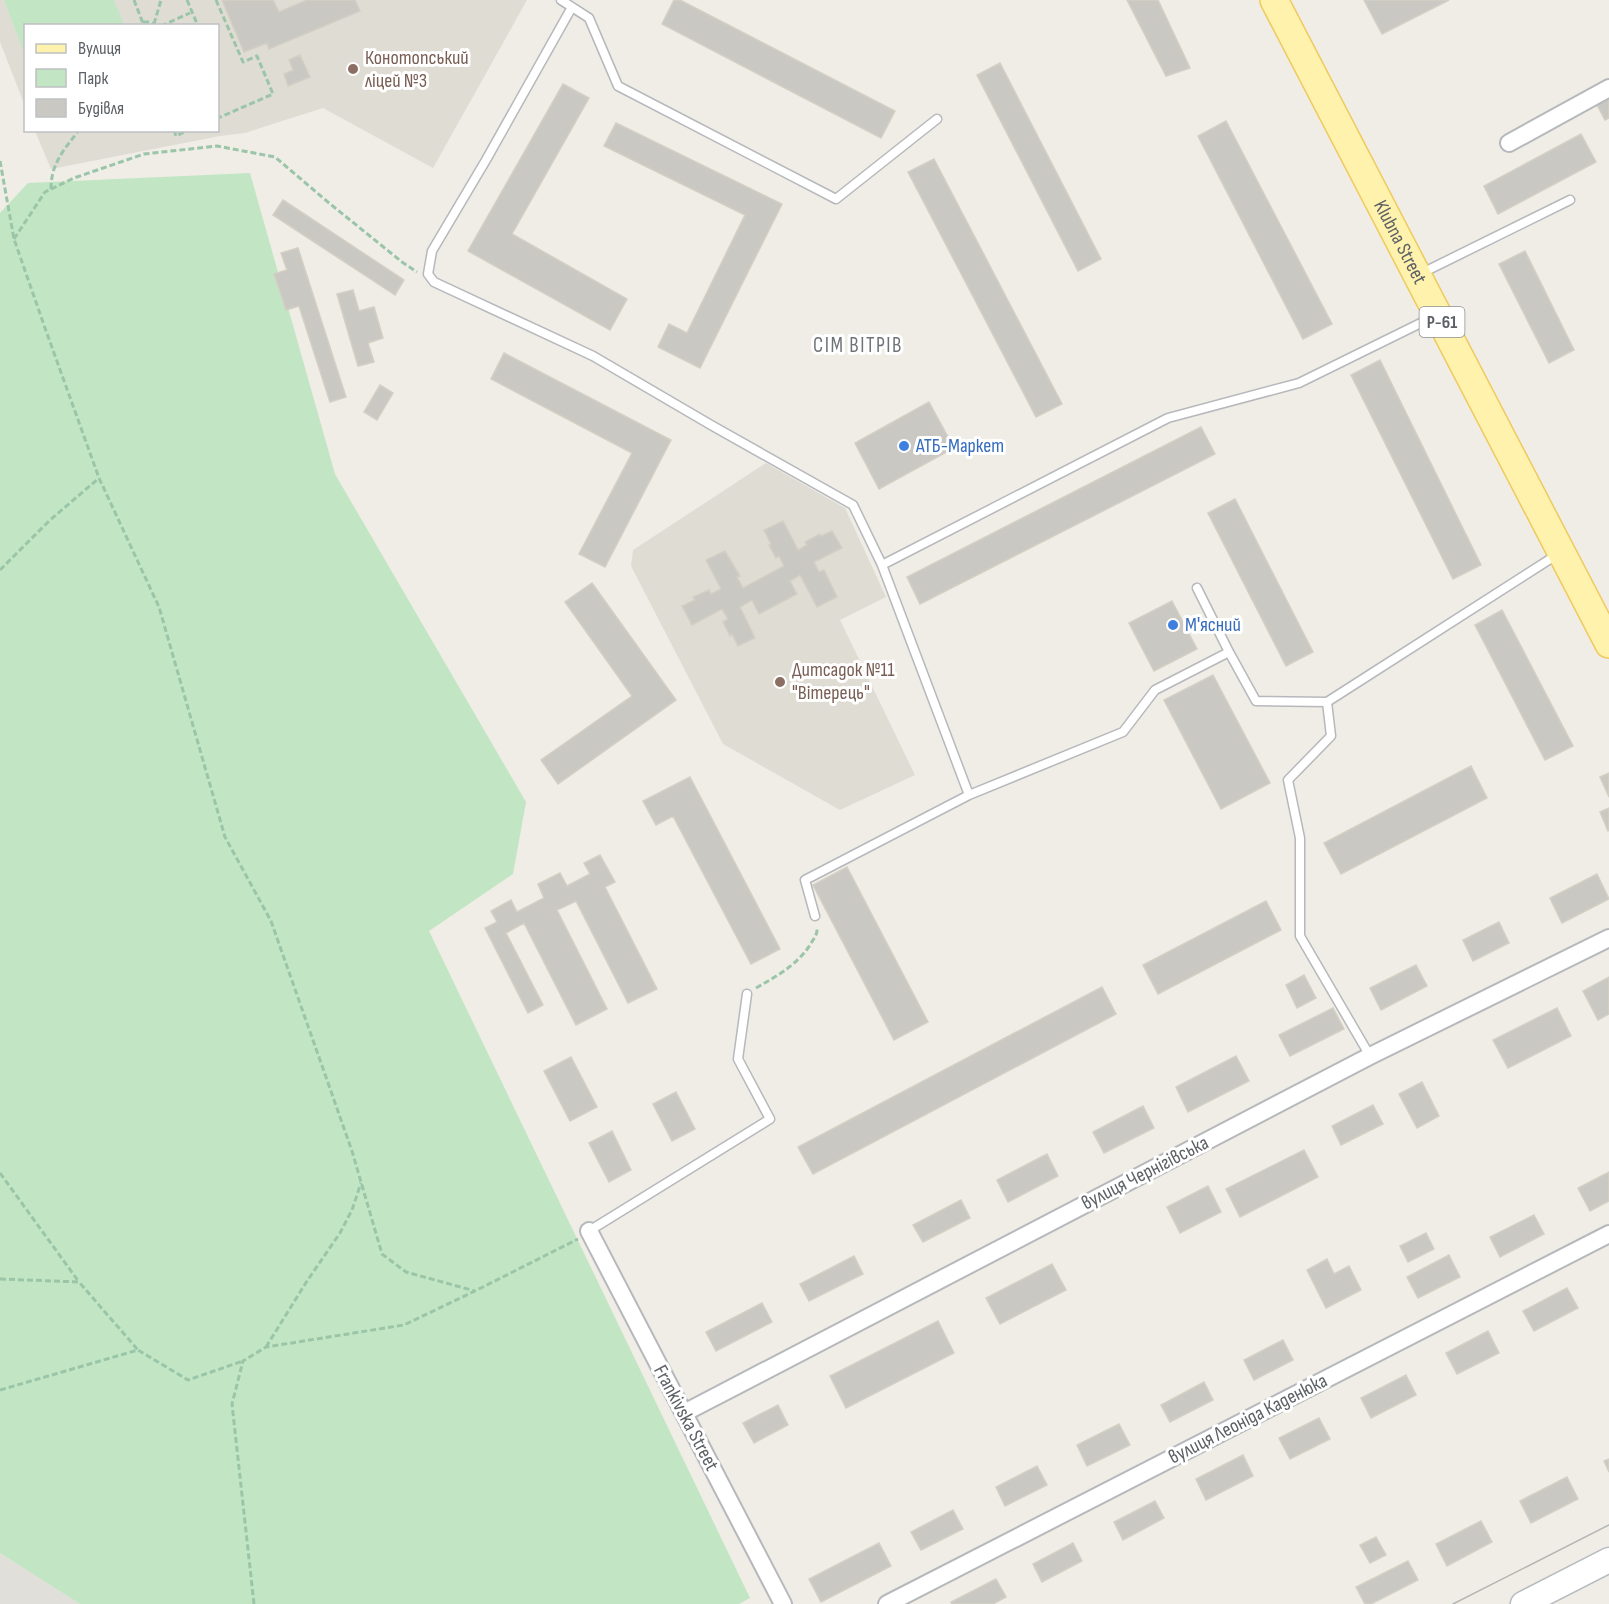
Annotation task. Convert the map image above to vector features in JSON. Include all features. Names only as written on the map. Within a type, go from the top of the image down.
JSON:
[{"type":"main road","name":"Klubna Street","points":[[1274,0],[1609,644]]},
{"type":"street","points":[[1509,143],[1609,88]]},
{"type":"street","name":"вулиця Чернігівська","points":[[684,1413],[1370,1056],[1609,939]]},
{"type":"street","name":"Frankivska Street","points":[[589,1231],[783,1604]]},
{"type":"street","name":"вулиця Леоніда Каденюка","points":[[887,1604],[1609,1234]]},
{"type":"street","points":[[1524,1604],[1609,1560]]},
{"type":"lane","points":[[561,0],[589,18],[618,86],[836,199],[937,119]]},
{"type":"lane","points":[[572,7],[432,251],[428,274],[434,282],[593,356],[853,506],[882,565],[969,795]]},
{"type":"lane","points":[[1417,275],[1570,200]]},
{"type":"lane","points":[[882,565],[1168,418],[1299,383],[1438,315]]},
{"type":"lane","points":[[1197,588],[1228,652],[1256,701],[1327,702],[1561,552]]},
{"type":"lane","points":[[815,916],[805,880],[969,795],[1123,732],[1155,690],[1228,652]]},
{"type":"lane","points":[[1327,702],[1331,736],[1288,780],[1300,838],[1300,936],[1370,1056]]},
{"type":"lane","points":[[589,1231],[770,1119],[738,1059],[747,994]]},
{"type":"path","points":[[134,0],[143,24]]},
{"type":"path","points":[[154,24],[161,0]]},
{"type":"path","points":[[187,0],[197,24]]},
{"type":"path","points":[[216,0],[243,62],[257,56],[273,94],[219,118]]},
{"type":"path","points":[[165,24],[190,13]]},
{"type":"path","points":[[51,189],[51,175],[58,157],[77,132]]},
{"type":"path","points":[[14,239],[45,192],[74,178],[144,154],[217,146],[275,157],[415,272],[428,274]]},
{"type":"path","points":[[0,161],[14,239],[99,478],[159,607],[225,837],[271,921],[352,1151],[382,1254],[406,1272],[475,1291]]},
{"type":"path","points":[[0,570],[49,521],[99,478]]},
{"type":"path","points":[[747,994],[784,972],[803,956],[817,933],[815,916]]},
{"type":"path","points":[[0,1173],[79,1282],[138,1350],[188,1380],[243,1361],[266,1347],[404,1325],[475,1291],[589,1231]]},
{"type":"path","points":[[266,1347],[340,1233],[352,1210],[361,1183]]},
{"type":"path","points":[[0,1279],[79,1282]]},
{"type":"path","points":[[0,1390],[138,1350]]},
{"type":"path","points":[[243,1361],[232,1404],[254,1604]]},
{"type":"shaded area","name":"Конотопський ліцей №3","points":[[0,0],[527,0],[433,168],[323,108],[245,133],[51,169],[35,132],[219,132],[219,24],[24,24],[24,103],[0,42]]},
{"type":"shaded area","name":"Дитсадок №11 \"Вітерець\"","points":[[766,463],[845,508],[886,597],[840,620],[915,775],[840,810],[723,744],[631,566],[633,550]]},
{"type":"shaded area","points":[[0,1553],[80,1604],[0,1604]]},
{"type":"green space","points":[[4,0],[114,0],[124,24],[24,24],[24,52]]},
{"type":"green space","points":[[250,173],[335,474],[526,802],[513,874],[429,931],[750,1598],[739,1604],[80,1604],[0,1553],[0,213],[28,183]]},
{"type":"building","points":[[222,0],[273,0],[279,12],[307,0],[355,0],[360,11],[269,49],[267,43],[244,52]]},
{"type":"building","points":[[674,0],[680,0],[895,111],[881,138],[662,24]]},
{"type":"building","points":[[1127,0],[1158,0],[1190,68],[1166,76]]},
{"type":"building","points":[[1364,0],[1449,0],[1382,34]]},
{"type":"building","points":[[300,55],[310,77],[288,86],[284,74],[293,70],[289,60]]},
{"type":"building","points":[[1000,63],[1101,259],[1078,271],[977,75]]},
{"type":"building","points":[[563,84],[589,98],[512,234],[627,299],[610,330],[468,251]]},
{"type":"building","points":[[1609,94],[1609,118],[1605,120],[1595,101]]},
{"type":"building","points":[[1226,121],[1332,324],[1303,339],[1198,136]]},
{"type":"building","points":[[616,123],[782,204],[700,368],[658,347],[669,324],[687,333],[745,215],[604,146]]},
{"type":"building","points":[[1581,134],[1596,162],[1498,214],[1484,186]]},
{"type":"building","points":[[934,159],[1062,404],[1036,417],[908,172]]},
{"type":"building","points":[[283,200],[404,280],[395,295],[273,215]]},
{"type":"building","points":[[298,248],[346,397],[330,402],[299,306],[286,310],[274,274],[287,270],[281,253]]},
{"type":"building","points":[[1525,251],[1574,350],[1549,363],[1499,264]]},
{"type":"building","points":[[353,290],[359,311],[374,307],[383,338],[368,343],[374,362],[358,366],[337,294]]},
{"type":"building","points":[[504,353],[671,440],[605,567],[579,554],[632,453],[491,379]]},
{"type":"building","points":[[1380,360],[1481,565],[1453,579],[1351,375]]},
{"type":"building","points":[[380,385],[393,393],[377,420],[364,412]]},
{"type":"building","name":"АТБ-Маркет","points":[[929,402],[954,448],[879,489],[855,443]]},
{"type":"building","points":[[1201,427],[1215,454],[920,604],[907,577]]},
{"type":"building","points":[[1235,499],[1313,652],[1286,666],[1208,513]]},
{"type":"building","points":[[783,521],[798,550],[807,545],[805,542],[832,531],[842,548],[814,562],[819,572],[824,570],[837,597],[817,607],[800,575],[790,581],[797,594],[759,614],[752,600],[740,607],[755,638],[738,646],[723,622],[728,619],[722,609],[692,625],[682,606],[695,600],[693,597],[709,590],[711,594],[721,589],[706,560],[725,551],[740,576],[737,577],[743,588],[784,566],[779,556],[776,558],[764,530]]},
{"type":"building","points":[[592,583],[676,700],[558,784],[541,760],[632,696],[565,602]]},
{"type":"building","points":[[1172,601],[1197,649],[1154,671],[1129,623]]},
{"type":"building","points":[[1502,610],[1573,746],[1545,760],[1475,625]]},
{"type":"building","points":[[1213,675],[1270,783],[1221,809],[1164,700]]},
{"type":"building","points":[[1471,766],[1487,798],[1341,874],[1324,843]]},
{"type":"building","points":[[1609,773],[1609,797],[1600,777]]},
{"type":"building","points":[[690,777],[780,949],[751,964],[673,816],[656,825],[643,801]]},
{"type":"building","points":[[1609,808],[1609,830],[1608,831],[1600,812]]},
{"type":"building","points":[[600,855],[615,882],[605,887],[657,989],[628,1003],[576,901],[557,910],[607,1009],[576,1025],[524,923],[506,933],[543,1005],[528,1013],[485,928],[497,922],[491,911],[511,900],[517,912],[544,898],[538,884],[560,873],[567,886],[590,874],[584,863]]},
{"type":"building","points":[[847,867],[928,1022],[894,1040],[813,885]]},
{"type":"building","points":[[1597,874],[1609,899],[1562,923],[1550,898]]},
{"type":"building","points":[[1266,901],[1281,930],[1158,994],[1143,965]]},
{"type":"building","points":[[1499,922],[1509,943],[1473,961],[1463,940]]},
{"type":"building","points":[[1416,965],[1427,986],[1381,1010],[1370,988]]},
{"type":"building","points":[[1304,975],[1316,998],[1297,1008],[1286,985]]},
{"type":"building","points":[[1609,977],[1609,1014],[1598,1020],[1583,991]]},
{"type":"building","points":[[1102,987],[1116,1014],[813,1174],[798,1147]]},
{"type":"building","points":[[1333,1008],[1344,1029],[1290,1056],[1279,1035]]},
{"type":"building","points":[[1557,1008],[1571,1036],[1508,1068],[1493,1040]]},
{"type":"building","points":[[1236,1056],[1249,1081],[1188,1112],[1176,1087]]},
{"type":"building","points":[[571,1057],[597,1107],[570,1121],[544,1071]]},
{"type":"building","points":[[1422,1082],[1439,1116],[1417,1128],[1399,1094]]},
{"type":"building","points":[[676,1092],[695,1129],[672,1141],[653,1104]]},
{"type":"building","points":[[1373,1105],[1383,1124],[1341,1145],[1332,1126]]},
{"type":"building","points":[[1143,1106],[1154,1128],[1104,1153],[1093,1132]]},
{"type":"building","points":[[612,1131],[631,1170],[609,1182],[589,1143]]},
{"type":"building","points":[[1304,1150],[1318,1177],[1240,1217],[1226,1189]]},
{"type":"building","points":[[1047,1154],[1058,1176],[1008,1202],[997,1180]]},
{"type":"building","points":[[1609,1172],[1609,1201],[1590,1211],[1578,1188]]},
{"type":"building","points":[[1208,1186],[1221,1212],[1180,1233],[1167,1207]]},
{"type":"building","points":[[961,1200],[970,1218],[923,1242],[913,1225]]},
{"type":"building","points":[[1534,1215],[1544,1234],[1500,1257],[1490,1237]]},
{"type":"building","points":[[1426,1233],[1434,1249],[1408,1262],[1400,1246]]},
{"type":"building","points":[[1449,1255],[1460,1277],[1418,1298],[1407,1277]]},
{"type":"building","points":[[854,1256],[863,1274],[809,1301],[800,1284]]},
{"type":"building","points":[[1327,1259],[1334,1274],[1349,1266],[1361,1290],[1326,1308],[1307,1270]]},
{"type":"building","points":[[1052,1264],[1066,1290],[1000,1324],[986,1298]]},
{"type":"building","points":[[1567,1288],[1578,1308],[1534,1331],[1523,1311]]},
{"type":"building","points":[[762,1303],[772,1322],[716,1351],[706,1332]]},
{"type":"building","points":[[938,1321],[954,1353],[846,1408],[830,1376]]},
{"type":"building","points":[[1488,1331],[1499,1353],[1457,1374],[1446,1353]]},
{"type":"building","points":[[1283,1340],[1293,1360],[1254,1380],[1244,1360]]},
{"type":"building","points":[[1406,1375],[1416,1395],[1371,1418],[1361,1398]]},
{"type":"building","points":[[1204,1382],[1213,1400],[1170,1422],[1161,1405]]},
{"type":"building","points":[[778,1405],[788,1425],[754,1443],[743,1423]]},
{"type":"building","points":[[1319,1418],[1330,1439],[1290,1459],[1279,1438]]},
{"type":"building","points":[[1119,1424],[1130,1445],[1087,1466],[1077,1445]]},
{"type":"building","points":[[1243,1455],[1253,1476],[1206,1500],[1196,1479]]},
{"type":"building","points":[[1609,1459],[1609,1472],[1604,1461]]},
{"type":"building","points":[[1037,1466],[1047,1485],[1005,1506],[996,1487]]},
{"type":"building","points":[[1567,1477],[1578,1499],[1531,1523],[1520,1501]]},
{"type":"building","points":[[1155,1501],[1164,1518],[1123,1540],[1114,1522]]},
{"type":"building","points":[[953,1510],[963,1529],[921,1550],[911,1532]]},
{"type":"building","points":[[1481,1521],[1492,1542],[1447,1566],[1436,1544]]},
{"type":"building","points":[[1376,1537],[1386,1555],[1370,1563],[1360,1545]]},
{"type":"building","points":[[879,1543],[891,1566],[821,1602],[809,1579]]},
{"type":"building","points":[[1073,1543],[1082,1561],[1042,1582],[1033,1564]]},
{"type":"building","points":[[1408,1561],[1418,1580],[1371,1604],[1365,1604],[1356,1587]]},
{"type":"building","points":[[996,1579],[1006,1597],[993,1604],[952,1604],[951,1602]]},
{"type":"tram line","points":[[1453,1604],[1609,1525]]},
{"type":"place","name":"Конотопський ліцей №3","points":[[353,69]]},
{"type":"place","name":"АТБ-Маркет","points":[[904,446]]},
{"type":"place","name":"М'ясний","points":[[1173,625]]},
{"type":"place","name":"Дитсадок №11 \"Вітерець\"","points":[[780,682]]},
{"type":"district","name":"СІМ ВІТРІВ","points":[[858,345]]}]
